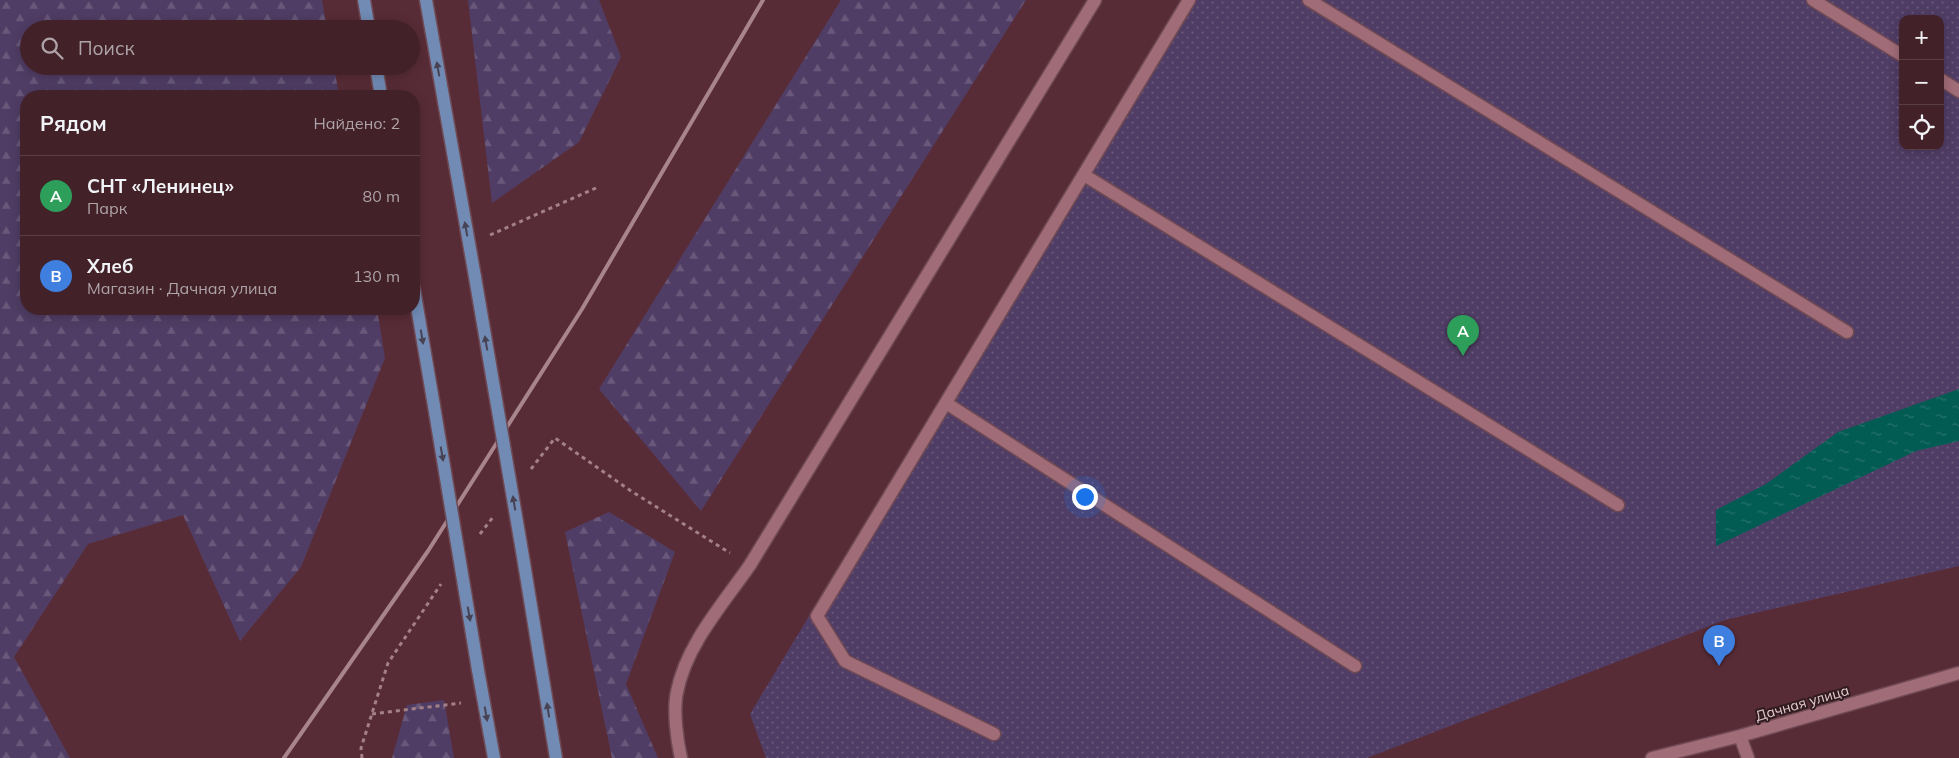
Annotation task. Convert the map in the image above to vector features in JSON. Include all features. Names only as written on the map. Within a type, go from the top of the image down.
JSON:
[{"type":"main road","points":[[364,0],[367,20]]},
{"type":"main road","points":[[426,0],[556,758]]},
{"type":"main road","points":[[378,75],[380,90]]},
{"type":"main road","points":[[419,315],[494,758]]},
{"type":"street","points":[[681,758],[678,744],[676,693],[693,647],[750,565],[1095,0]]},
{"type":"street","points":[[994,734],[845,661],[817,616],[1189,0]]},
{"type":"street","points":[[1309,0],[1847,332]]},
{"type":"street","points":[[1813,0],[1899,54]]},
{"type":"street","points":[[1944,82],[1959,91]]},
{"type":"street","points":[[1084,175],[1618,505]]},
{"type":"street","points":[[946,403],[1355,666]]},
{"type":"street","name":"Дачная улица","points":[[1652,758],[1740,736],[1959,673]]},
{"type":"street","points":[[1740,736],[1748,758]]},
{"type":"path","points":[[469,245],[596,188]]},
{"type":"path","points":[[372,714],[484,700]]},
{"type":"green space","points":[[0,0],[322,0],[325,20],[20,20],[20,75],[336,75],[338,90],[20,90],[20,315],[378,315],[385,358],[301,567],[240,641],[183,515],[88,544],[14,657],[70,758],[0,758]]},
{"type":"green space","points":[[468,0],[599,0],[621,57],[579,142],[492,203]]},
{"type":"green space","points":[[841,0],[1026,0],[701,511],[599,389]]},
{"type":"green space","points":[[1181,0],[1959,0],[1959,566],[1725,620],[1367,758],[766,758],[750,714]]},
{"type":"green space","points":[[609,512],[675,552],[626,684],[658,758],[612,758],[565,532]]},
{"type":"green space","points":[[444,700],[454,758],[392,758],[407,705]]},
{"type":"water","points":[[1959,389],[1959,441],[1916,451],[1716,546],[1716,510],[1766,484],[1838,432]]},
{"type":"railway","points":[[284,758],[428,551],[582,309],[763,0]]},
{"type":"place","name":"СНТ «Ленинец»","points":[[1463,356]]},
{"type":"place","name":"Хлеб","points":[[1719,666]]}]
